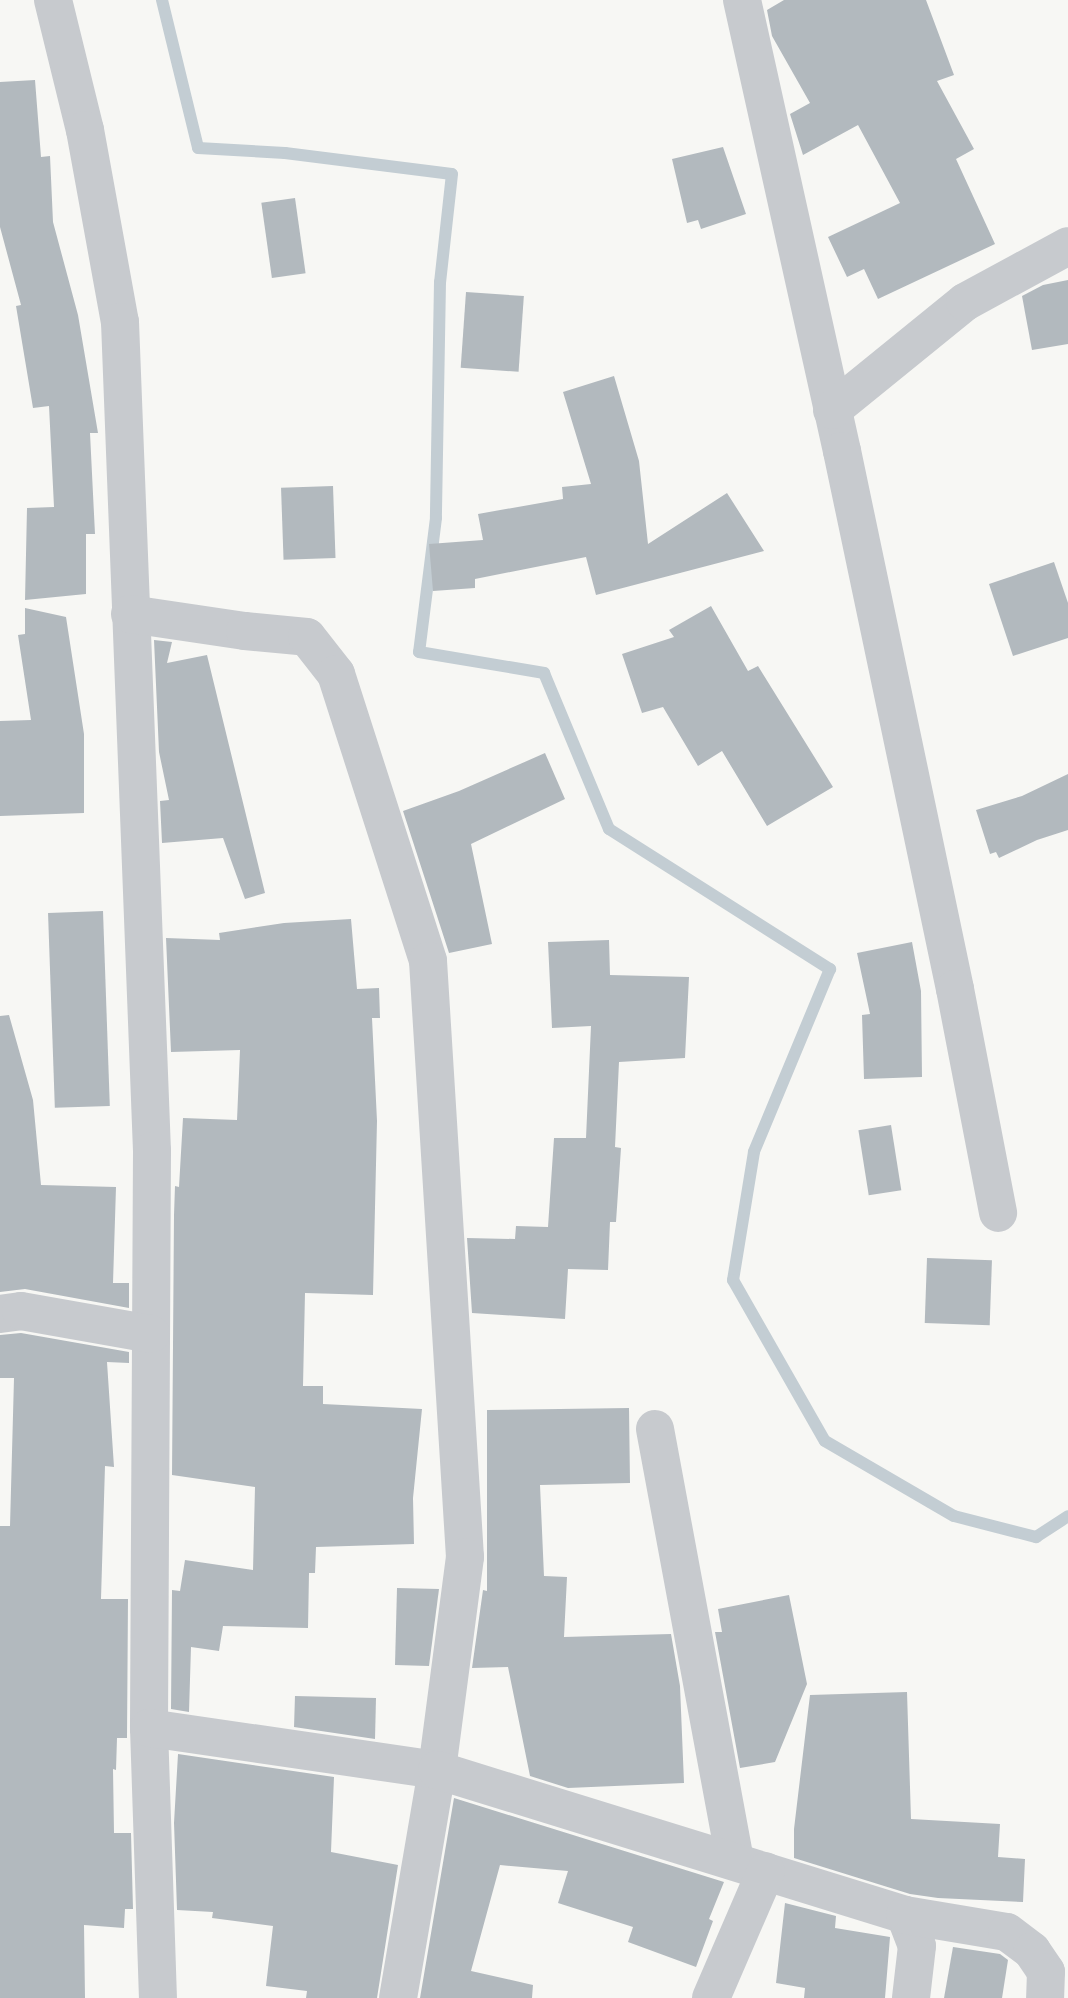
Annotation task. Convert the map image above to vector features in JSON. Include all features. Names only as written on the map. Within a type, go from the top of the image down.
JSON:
[{"type":"street","points":[[53,0],[85,130],[120,322],[152,1151],[149,1728],[158,1998]]},
{"type":"street","points":[[742,0],[955,989],[998,1213]]},
{"type":"street","points":[[832,410],[965,302],[1068,246]]},
{"type":"street","points":[[130,614],[245,631],[307,636],[336,674],[428,961],[465,1557],[437,1770],[398,1998]]},
{"type":"street","points":[[0,1314],[21,1311],[151,1334]]},
{"type":"street","points":[[655,1429],[750,1866],[711,1998]]},
{"type":"street","points":[[149,1728],[437,1770],[905,1914],[1007,1932],[1032,1951],[1046,1972],[1045,1998]]},
{"type":"street","points":[[905,1914],[916,1946],[911,1998]]},
{"type":"building","points":[[784,0],[926,0],[954,75],[937,81],[974,149],[956,159],[995,244],[878,299],[864,269],[847,277],[828,237],[900,203],[858,125],[803,155],[790,114],[810,103],[772,36],[767,10]]},
{"type":"building","points":[[35,80],[41,157],[50,156],[53,222],[78,315],[98,433],[90,433],[95,534],[86,534],[86,594],[25,600],[27,508],[54,507],[49,406],[33,408],[16,306],[21,305],[0,227],[0,82]]},
{"type":"building","points":[[723,147],[746,214],[701,229],[698,220],[687,223],[672,159]]},
{"type":"building","points":[[295,198],[306,273],[272,278],[261,203]]},
{"type":"building","points":[[1068,280],[1068,344],[1032,350],[1022,296],[1043,285]]},
{"type":"building","points":[[466,292],[524,296],[519,372],[461,368]]},
{"type":"building","points":[[614,376],[639,461],[648,544],[727,493],[764,551],[596,595],[586,557],[475,579],[475,588],[433,591],[429,544],[483,540],[478,514],[563,499],[562,487],[591,484],[563,392]]},
{"type":"building","points":[[333,486],[336,558],[284,560],[281,488]]},
{"type":"building","points":[[1054,562],[1068,603],[1068,638],[1013,656],[989,584]]},
{"type":"building","points":[[711,606],[748,671],[758,666],[833,787],[767,826],[722,751],[698,766],[663,707],[642,713],[622,654],[674,637],[669,630]]},
{"type":"building","points":[[25,608],[66,617],[84,734],[84,813],[0,816],[0,721],[31,720],[18,635],[25,634]]},
{"type":"building","points":[[154,640],[172,642],[167,663],[207,655],[265,893],[245,899],[223,838],[162,843],[160,801],[169,800],[159,752]]},
{"type":"building","points":[[545,753],[565,799],[471,844],[492,944],[449,953],[403,811],[459,791]]},
{"type":"building","points":[[1068,774],[1068,830],[1037,840],[999,858],[996,852],[990,854],[976,810],[1022,796]]},
{"type":"building","points":[[103,911],[110,1106],[55,1108],[48,913]]},
{"type":"building","points":[[351,919],[357,989],[379,988],[380,1018],[372,1018],[377,1121],[373,1295],[305,1293],[303,1386],[323,1386],[323,1404],[422,1409],[413,1498],[414,1544],[316,1547],[315,1573],[309,1573],[308,1628],[223,1626],[219,1651],[191,1647],[189,1712],[171,1709],[172,1590],[180,1591],[185,1560],[253,1570],[255,1487],[172,1475],[174,1215],[175,1186],[179,1187],[183,1118],[237,1120],[240,1050],[171,1052],[166,938],[220,940],[219,933],[284,923]]},
{"type":"building","points":[[609,940],[610,975],[689,977],[685,1058],[619,1062],[615,1147],[621,1148],[616,1222],[610,1222],[608,1270],[568,1269],[565,1319],[472,1313],[467,1238],[515,1239],[516,1226],[548,1227],[554,1138],[586,1138],[591,1026],[552,1028],[548,942]]},
{"type":"building","points":[[912,942],[921,991],[922,1077],[864,1079],[862,1015],[870,1014],[857,953]]},
{"type":"building","points":[[9,1015],[33,1100],[41,1185],[116,1187],[113,1283],[129,1283],[129,1308],[25,1289],[0,1292],[0,1016]]},
{"type":"building","points":[[891,1125],[901,1190],[869,1195],[858,1130]]},
{"type":"building","points":[[927,1258],[992,1260],[990,1325],[925,1323]]},
{"type":"building","points":[[21,1333],[129,1352],[129,1363],[107,1362],[114,1467],[105,1466],[101,1599],[128,1599],[127,1738],[117,1738],[116,1770],[113,1769],[114,1833],[131,1833],[133,1909],[125,1909],[124,1928],[84,1925],[85,1998],[0,1998],[0,1526],[10,1526],[14,1378],[0,1378],[0,1335]]},
{"type":"building","points":[[629,1408],[630,1483],[540,1485],[544,1576],[567,1577],[564,1637],[671,1634],[680,1686],[684,1783],[568,1788],[530,1776],[508,1667],[472,1668],[483,1590],[487,1591],[487,1410]]},
{"type":"building","points":[[397,1588],[439,1589],[429,1666],[395,1665]]},
{"type":"building","points":[[789,1595],[807,1684],[775,1762],[740,1768],[715,1632],[722,1632],[718,1609]]},
{"type":"building","points":[[907,1692],[911,1819],[1000,1824],[998,1857],[1025,1859],[1023,1902],[910,1894],[794,1858],[794,1829],[810,1695]]},
{"type":"building","points":[[295,1696],[376,1698],[375,1739],[294,1727]]},
{"type":"building","points":[[178,1754],[334,1777],[331,1852],[398,1865],[377,1998],[306,1998],[307,1991],[266,1986],[273,1926],[212,1918],[213,1912],[177,1910],[174,1823]]},
{"type":"building","points":[[454,1798],[724,1882],[709,1919],[713,1921],[696,1967],[628,1942],[633,1927],[558,1903],[568,1871],[500,1865],[471,1971],[533,1985],[532,1998],[420,1998]]},
{"type":"building","points":[[785,1903],[836,1916],[835,1928],[890,1937],[885,1998],[804,1998],[805,1988],[776,1983]]},
{"type":"building","points":[[953,1947],[1000,1954],[1008,1960],[1002,1998],[944,1998]]},
{"type":"waterway","points":[[162,0],[198,148],[285,153],[452,174],[440,282],[436,518],[419,652],[544,673],[609,829],[830,969],[754,1152],[733,1280],[825,1441],[954,1516],[1036,1537],[1068,1516]]}]
